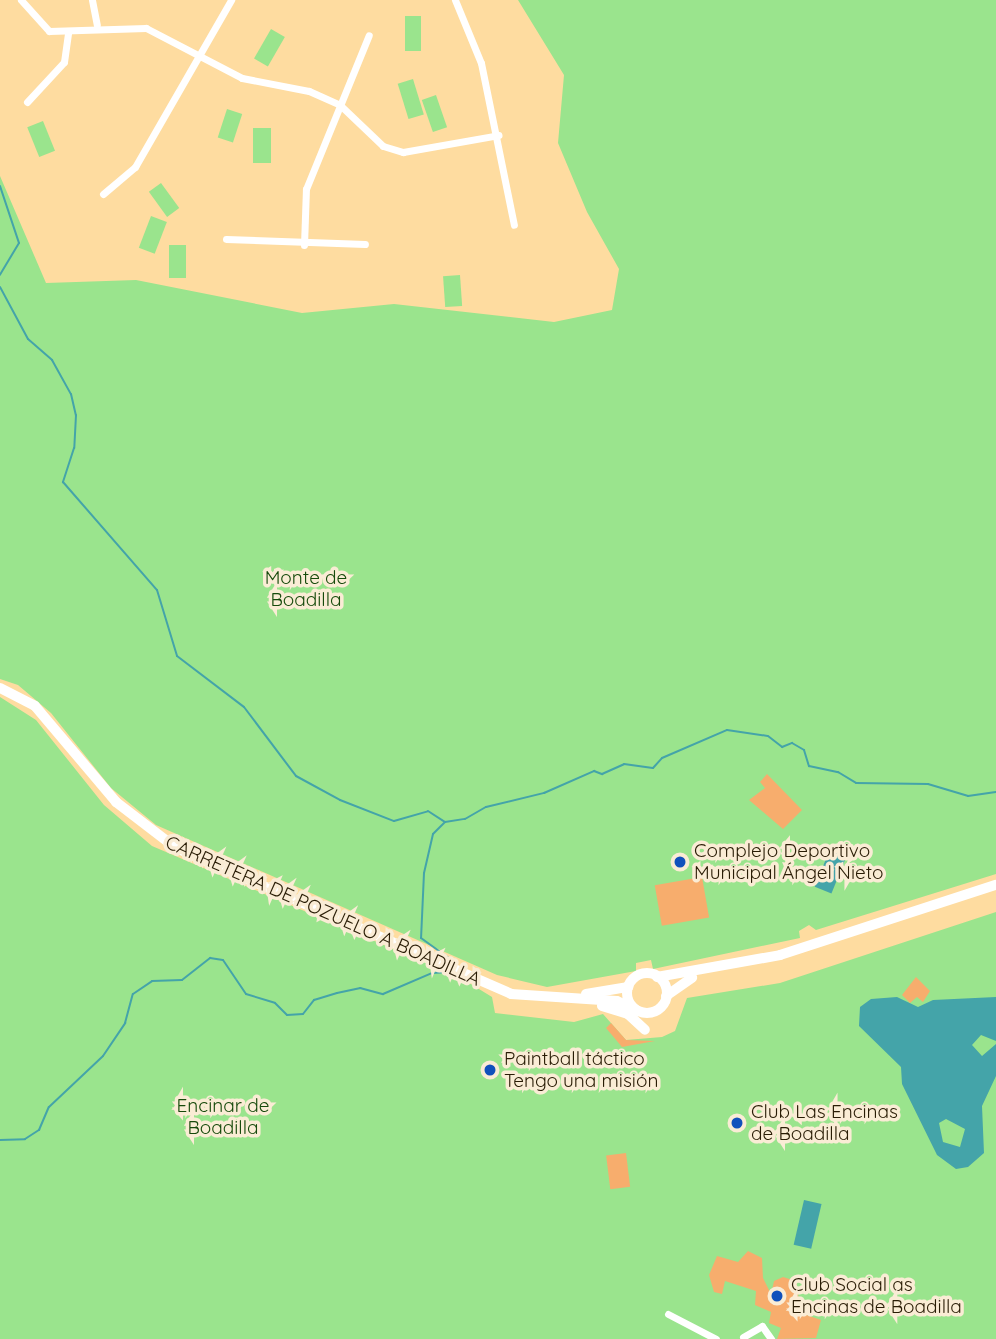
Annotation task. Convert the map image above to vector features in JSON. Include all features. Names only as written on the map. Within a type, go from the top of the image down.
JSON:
[{"type":"main road","name":"CARRETERA DE POZUELO A BOADILLA","points":[[0,688],[35,706],[116,802],[176,848],[498,988],[522,996],[617,1002],[636,1010]]},
{"type":"main road","points":[[742,964],[657,977],[639,975],[628,987],[636,1010],[654,1012],[666,996],[699,975],[742,964],[996,885]]},
{"type":"main road","points":[[657,977],[666,996]]},
{"type":"main road","name":"CARRETERA DE POZUELO A BOADILLA","points":[[498,988],[580,994],[628,987]]},
{"type":"main road","points":[[522,996],[619,1010],[645,1030]]},
{"type":"street","points":[[21,0],[40,25],[68,32],[97,25],[146,28],[242,78],[309,91],[340,105],[383,146],[403,152],[499,135]]},
{"type":"street","points":[[92,0],[97,25]]},
{"type":"street","points":[[103,194],[135,167],[232,0]]},
{"type":"street","points":[[456,0],[481,63],[499,135],[514,225]]},
{"type":"street","points":[[27,102],[64,62],[68,32]]},
{"type":"street","points":[[304,244],[306,189],[369,35]]},
{"type":"street","points":[[226,239],[304,244],[365,244]]},
{"type":"street","points":[[668,1314],[716,1339]]},
{"type":"street","points":[[743,1337],[762,1326],[771,1339]]},
{"type":"green space","name":"Monte de Boadilla","points":[[518,0],[996,0],[996,874],[816,930],[809,925],[799,931],[800,938],[653,969],[651,960],[636,963],[636,971],[547,987],[497,975],[156,825],[111,788],[51,713],[18,685],[0,679],[0,176],[46,283],[136,280],[302,313],[394,304],[554,322],[612,310],[619,269],[587,212],[558,143],[564,75]]},
{"type":"green space","points":[[405,16],[421,16],[421,51],[405,51]]},
{"type":"green space","points":[[271,29],[285,37],[268,66],[254,58]]},
{"type":"green space","points":[[413,79],[424,114],[409,119],[398,84]]},
{"type":"green space","points":[[436,95],[447,127],[433,132],[422,100]]},
{"type":"green space","points":[[227,109],[242,114],[233,142],[218,138]]},
{"type":"green space","points":[[43,121],[55,151],[39,157],[27,127]]},
{"type":"green space","points":[[253,128],[271,128],[271,163],[253,163]]},
{"type":"green space","points":[[161,183],[179,208],[167,217],[149,192]]},
{"type":"green space","points":[[151,216],[167,222],[155,254],[139,248]]},
{"type":"green space","points":[[169,245],[186,245],[186,278],[169,278]]},
{"type":"green space","points":[[460,275],[462,306],[445,307],[443,276]]},
{"type":"green space","name":"Encinar de Boadilla","points":[[0,697],[36,720],[104,805],[152,846],[461,978],[492,997],[495,1013],[574,1022],[603,1014],[626,1040],[662,1037],[675,1031],[687,998],[780,983],[996,912],[996,1339],[0,1339]]},
{"type":"water","points":[[832,844],[849,851],[831,893],[815,887]]},
{"type":"water","points":[[897,997],[918,1007],[933,1000],[996,997],[996,1041],[981,1035],[972,1045],[982,1056],[996,1044],[996,1076],[982,1106],[984,1153],[968,1167],[956,1169],[937,1155],[902,1084],[901,1067],[859,1026],[860,1007],[871,999]],"holes":[[[946,1119],[965,1129],[960,1147],[943,1142],[939,1123]]]},
{"type":"water","points":[[804,1200],[822,1204],[811,1249],[794,1245]]},
{"type":"building","points":[[767,774],[802,810],[783,829],[749,800],[765,788],[760,782]]},
{"type":"building","points":[[702,877],[709,917],[662,926],[655,885]]},
{"type":"building","points":[[916,977],[930,991],[923,1002],[917,997],[910,1003],[902,995]]},
{"type":"building","points":[[611,1023],[626,1040],[655,1041],[622,1047],[606,1028]]},
{"type":"building","points":[[626,1153],[630,1187],[610,1189],[606,1155]]},
{"type":"building","name":"Club Social as Encinas de Boadilla","points":[[748,1251],[762,1258],[763,1278],[771,1294],[774,1281],[783,1277],[796,1281],[801,1313],[821,1320],[816,1338],[777,1339],[781,1328],[769,1323],[771,1312],[755,1305],[756,1291],[725,1281],[722,1294],[714,1292],[709,1275],[717,1256],[738,1262]]},
{"type":"waterway","points":[[0,186],[19,243],[0,275]]},
{"type":"waterway","points":[[0,287],[28,339],[52,360],[71,394],[76,415],[74,448],[63,482],[157,590],[177,656],[244,707],[296,776],[340,800],[394,821],[428,811],[445,822],[465,819],[486,807],[544,793],[594,771],[602,774],[624,764],[653,768],[662,758],[727,730],[768,736],[782,747],[792,743],[804,750],[809,766],[838,772],[856,783],[928,784],[968,796],[996,792]]},
{"type":"waterway","points":[[445,822],[433,834],[424,873],[421,938],[457,964]]},
{"type":"waterway","points":[[0,1140],[25,1139],[39,1130],[49,1107],[103,1056],[125,1023],[133,994],[152,981],[182,980],[210,958],[223,960],[246,994],[275,1003],[287,1015],[303,1014],[314,1000],[337,993],[360,988],[383,994],[432,973],[449,972]]},
{"type":"place","name":"Complejo Deportivo Municipal Ángel Nieto","points":[[680,862]]},
{"type":"place","name":"Paintball táctico Tengo una misión","points":[[490,1070]]},
{"type":"place","name":"Club Las Encinas de Boadilla","points":[[737,1123]]},
{"type":"place","name":"Club Social as Encinas de Boadilla","points":[[777,1296]]}]
